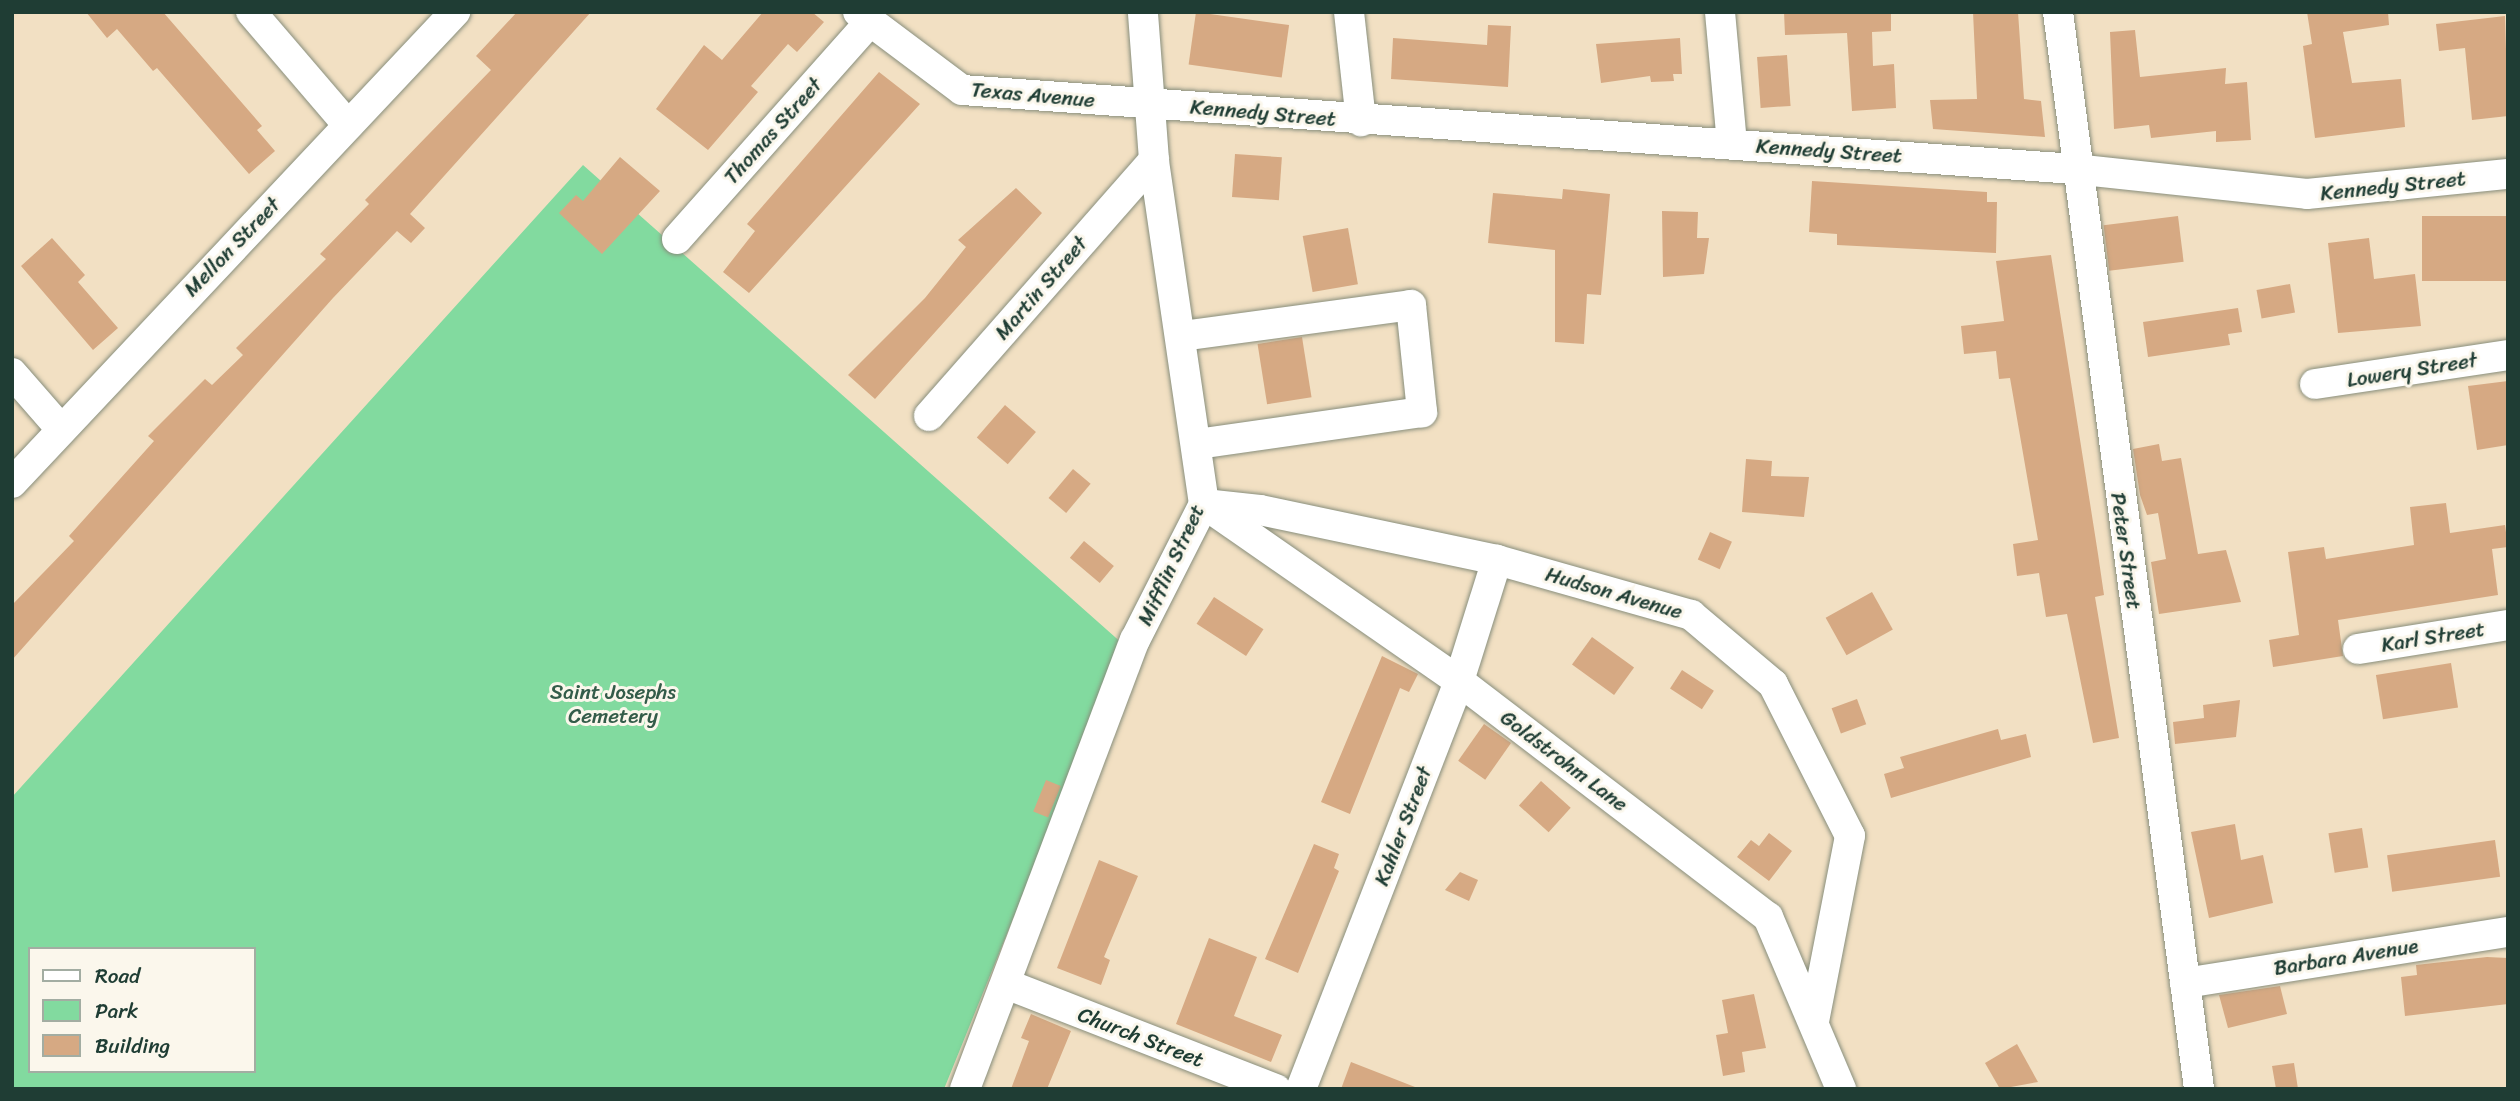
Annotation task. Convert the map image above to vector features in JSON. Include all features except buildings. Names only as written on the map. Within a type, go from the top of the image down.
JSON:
[{"type":"street","points":[[251,12],[348,125]]},
{"type":"street","name":"Mellon Street","points":[[12,483],[60,428],[455,12]]},
{"type":"street","name":"Mifflin Street","points":[[965,1089],[1135,640],[1203,504],[1182,336],[1154,160],[1143,12]]},
{"type":"street","points":[[1349,12],[1361,121]]},
{"type":"street","points":[[1720,12],[1732,144]]},
{"type":"street","name":"Peter Street","points":[[2059,12],[2074,169],[2199,1089]]},
{"type":"street","name":"Texas Avenue","points":[[864,17],[962,90],[1148,104]]},
{"type":"street","name":"Thomas Street","points":[[677,239],[864,17]]},
{"type":"street","name":"Kennedy Street","points":[[1148,104],[2074,169],[2307,194],[2508,174]]},
{"type":"street","name":"Martin Street","points":[[929,416],[1154,160]]},
{"type":"street","points":[[1182,336],[1410,306],[1422,412],[1197,444]]},
{"type":"street","name":"Lowery Street","points":[[2315,384],[2508,355]]},
{"type":"street","points":[[12,373],[60,428]]},
{"type":"street","name":"Hudson Avenue","points":[[1203,504],[1260,510],[1497,560],[1692,615],[1773,684],[1850,836],[1814,1021]]},
{"type":"street","name":"Goldstrohm Lane","points":[[1203,504],[1459,681],[1768,917],[1841,1089]]},
{"type":"street","name":"Kahler Street","points":[[1301,1089],[1459,681],[1497,560]]},
{"type":"street","name":"Karl Street","points":[[2358,649],[2508,625]]},
{"type":"street","name":"Barbara Avenue","points":[[2185,983],[2508,932]]},
{"type":"street","name":"Church Street","points":[[1006,984],[1276,1089]]},
{"type":"green space","name":"Saint Josephs Cemetery","points":[[583,165],[1124,645],[944,1089],[12,1089],[12,797]]}]
